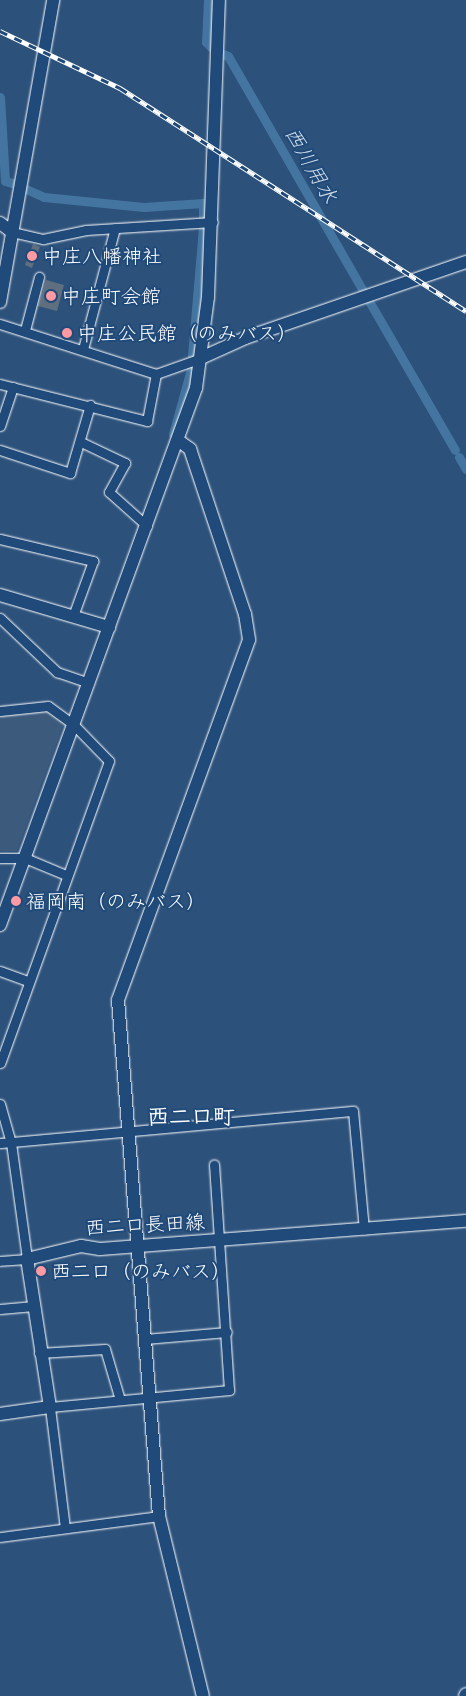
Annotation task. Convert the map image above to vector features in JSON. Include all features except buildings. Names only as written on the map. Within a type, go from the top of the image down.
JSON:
[{"type":"street","points":[[0,302],[53,0]]},
{"type":"street","points":[[0,925],[179,441],[201,358],[213,222],[219,0]]},
{"type":"street","points":[[0,223],[12,232],[44,239],[115,228],[213,222]]},
{"type":"street","points":[[84,349],[115,228]]},
{"type":"street","points":[[0,324],[25,330],[156,374],[201,358],[245,338],[466,262]]},
{"type":"street","points":[[25,330],[39,277]]},
{"type":"street","points":[[0,384],[90,405],[146,421],[156,374]]},
{"type":"street","points":[[0,426],[13,387]]},
{"type":"street","points":[[0,450],[70,473],[81,442],[90,405]]},
{"type":"street","points":[[179,441],[190,449],[244,614],[249,640],[118,1000],[131,1130],[159,1516],[203,1696]]},
{"type":"street","points":[[81,442],[125,463],[109,492],[147,526]]},
{"type":"street","points":[[0,539],[93,560],[74,616]]},
{"type":"street","points":[[0,595],[109,627]]},
{"type":"street","points":[[0,618],[57,672],[89,683]]},
{"type":"street","points":[[0,711],[48,706],[74,725],[109,761],[66,875],[0,1063]]},
{"type":"street","points":[[0,858],[25,858],[66,875]]},
{"type":"street","points":[[0,972],[28,981]]},
{"type":"street","points":[[0,1104],[11,1143],[39,1353],[50,1406],[65,1528]]},
{"type":"street","points":[[0,1144],[131,1130],[353,1111],[364,1229]]},
{"type":"street","points":[[0,1414],[50,1406],[228,1390],[227,1332],[214,1164]]},
{"type":"street","name":"西二口長田線","points":[[27,1259],[81,1246],[140,1246],[466,1221]]},
{"type":"street","points":[[0,1261],[27,1259]]},
{"type":"street","points":[[0,1309],[34,1306]]},
{"type":"street","points":[[145,1339],[227,1332]]},
{"type":"street","points":[[39,1353],[105,1349],[120,1400]]},
{"type":"street","points":[[0,1537],[159,1516]]},
{"type":"shaded area","points":[[46,710],[64,723],[17,851],[0,851],[0,715]]},
{"type":"waterway","name":"西川用水","points":[[208,0],[206,42],[211,47]]},
{"type":"waterway","name":"西川用水","points":[[223,54],[228,56],[366,296]]},
{"type":"waterway","points":[[0,97],[5,181],[12,183]]},
{"type":"waterway","points":[[26,189],[44,197],[144,207],[203,203],[203,218]]},
{"type":"waterway","points":[[192,356],[203,228]]},
{"type":"waterway","name":"西川用水","points":[[369,301],[455,450]]},
{"type":"waterway","points":[[173,434],[191,369]]},
{"type":"waterway","name":"西川用水","points":[[459,457],[466,469]]},
{"type":"railway","points":[[0,31],[120,88],[466,311]]},
{"type":"place","name":"中庄八幡神社","points":[[32,256]]},
{"type":"place","name":"中庄町会館","points":[[51,296]]},
{"type":"place","name":"中庄公民館（のみバス）","points":[[67,333]]},
{"type":"place","name":"福岡南（のみバス）","points":[[16,901]]},
{"type":"place","name":"西二口（のみバス）","points":[[41,1271]]},
{"type":"district","name":"西二口町","points":[[191,1118]]}]
